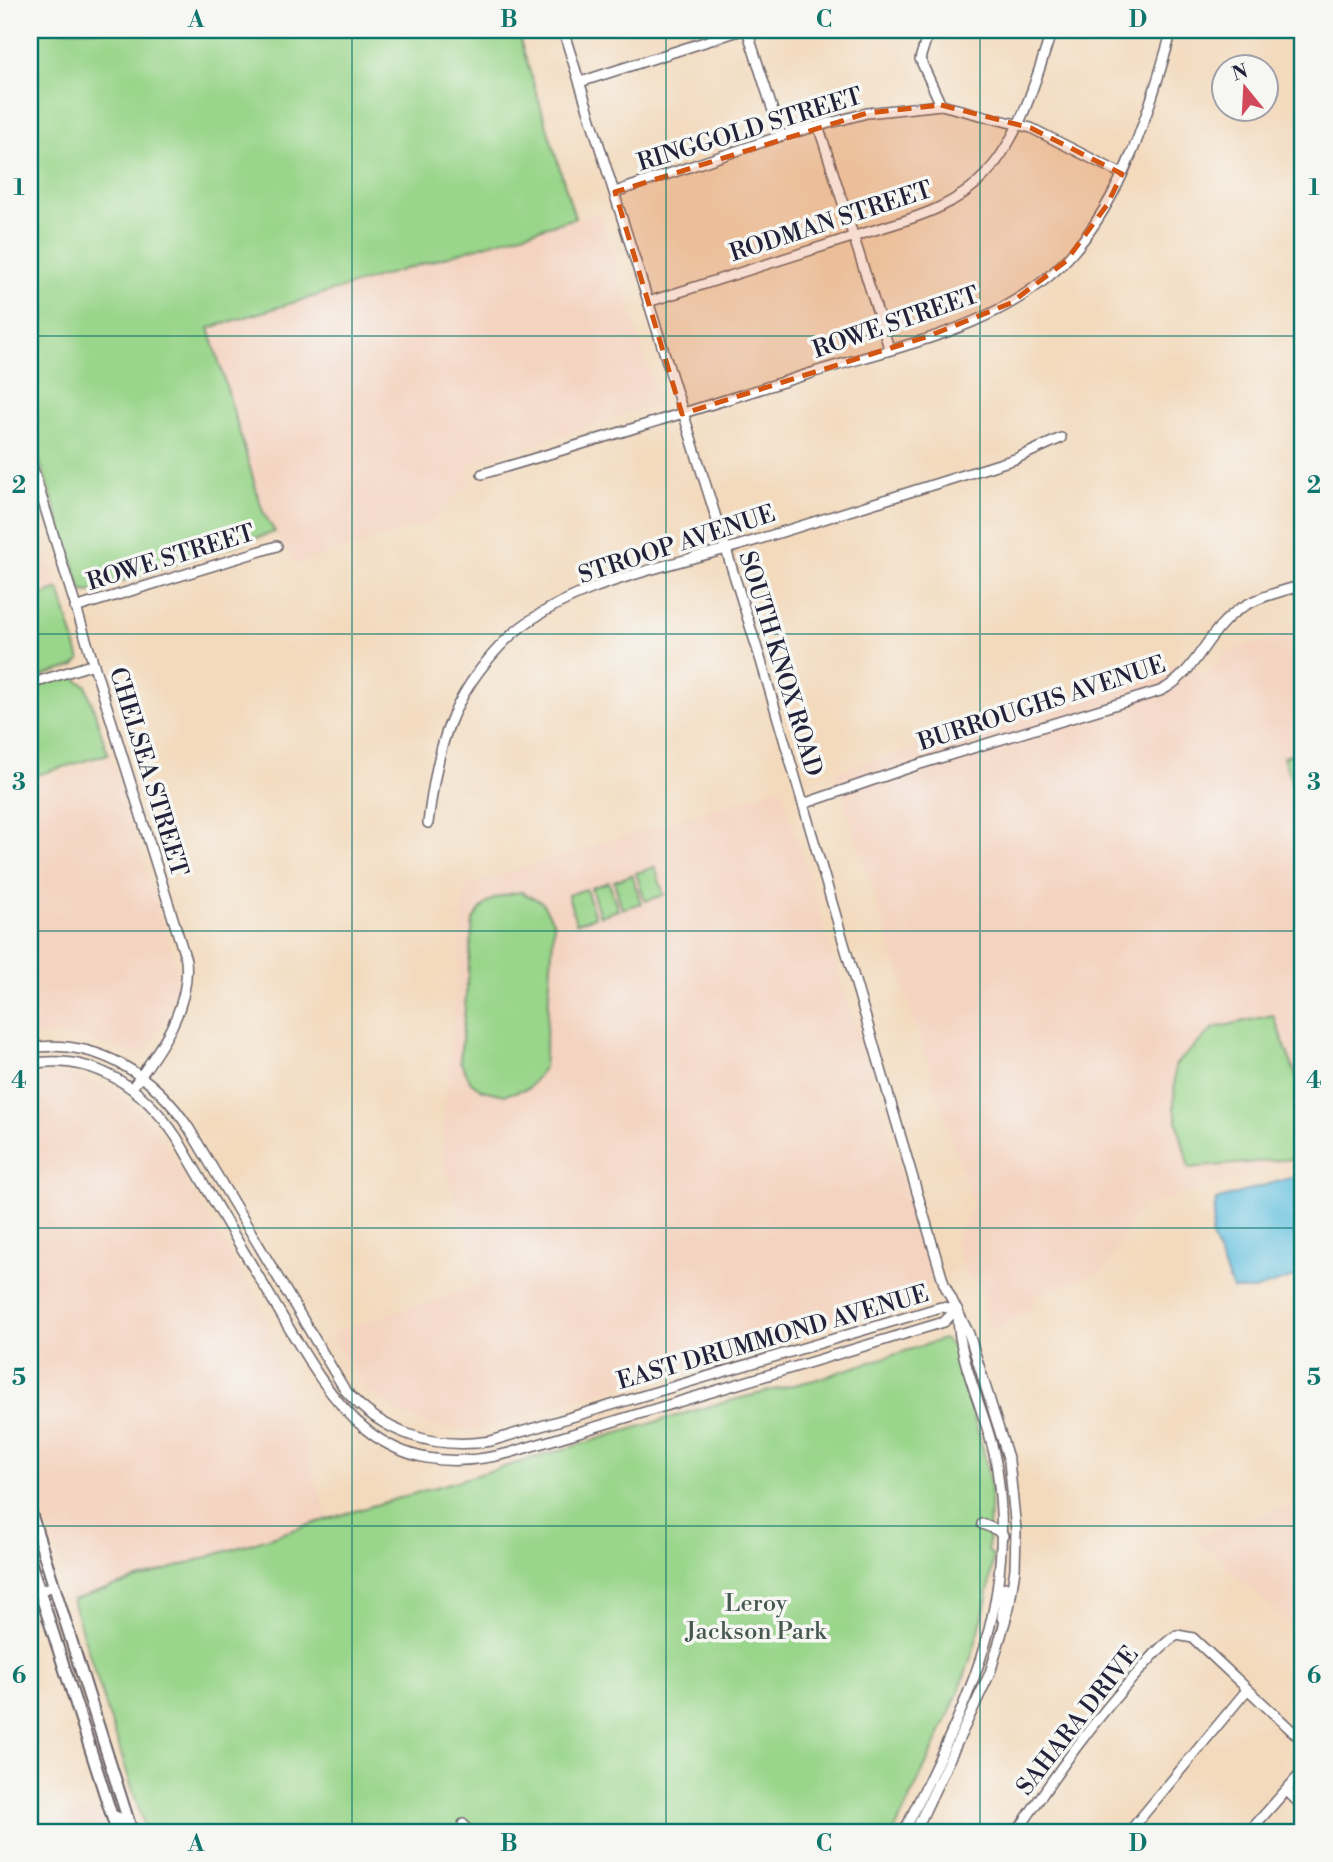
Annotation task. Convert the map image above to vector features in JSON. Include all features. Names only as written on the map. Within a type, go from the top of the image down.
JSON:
[{"type":"main road","points":[[30,1510],[132,1832]]},
{"type":"main road","points":[[30,1561],[35,1592],[117,1832]]},
{"type":"main road","points":[[111,1816],[121,1819],[124,1832]]},
{"type":"street","name":"SOUTH KNOX ROAD","points":[[563,30],[803,804],[944,1284],[969,1334],[1001,1429],[1013,1487],[1017,1530],[1015,1569],[1000,1644]]},
{"type":"street","points":[[580,82],[742,30]]},
{"type":"street","points":[[747,30],[781,136]]},
{"type":"street","points":[[929,30],[920,59],[941,105],[1018,124],[1122,174]]},
{"type":"street","name":"RODMAN STREET","points":[[648,302],[933,211],[962,195],[996,162],[1018,124],[1052,30]]},
{"type":"street","name":"ROWE STREET","points":[[482,474],[682,414],[981,317],[1034,287],[1066,261],[1088,235],[1107,205],[1154,92],[1172,30]]},
{"type":"street","name":"RINGGOLD STREET","points":[[615,192],[781,136],[867,113],[941,105]]},
{"type":"street","points":[[819,128],[889,348]]},
{"type":"street","name":"STROOP AVENUE","points":[[428,823],[435,766],[442,738],[466,690],[504,642],[551,608],[581,595],[1015,459],[1061,438]]},
{"type":"street","name":"CHELSEA STREET","points":[[30,460],[31,471],[186,960],[188,975],[181,1009],[132,1088]]},
{"type":"street","name":"ROWE STREET","points":[[75,608],[277,546]]},
{"type":"street","name":"BURROUGHS AVENUE","points":[[803,804],[841,789],[1160,691],[1182,679],[1224,621],[1241,608],[1303,585]]},
{"type":"street","points":[[30,684],[94,664]]},
{"type":"street","name":"EAST DRUMMOND AVENUE","points":[[30,1048],[81,1049],[106,1057],[141,1075],[165,1097],[185,1121],[345,1390],[373,1417],[415,1438],[453,1445],[491,1441],[940,1307],[957,1310]]},
{"type":"street","name":"EAST DRUMMOND AVENUE","points":[[30,1064],[82,1066],[132,1088],[152,1103],[333,1399],[372,1434],[429,1458],[473,1460],[509,1453],[944,1322],[957,1310]]},
{"type":"street","points":[[905,1832],[978,1674],[996,1609],[1002,1534],[996,1466],[958,1338],[957,1310]]},
{"type":"street","points":[[915,1832],[990,1673],[1000,1644],[1008,1546],[1002,1534],[982,1524]]},
{"type":"street","points":[[35,1592],[54,1586]]},
{"type":"street","name":"SAHARA DRIVE","points":[[1017,1832],[1073,1751],[1128,1684],[1173,1637],[1183,1634],[1193,1638],[1247,1690]]},
{"type":"street","points":[[1129,1832],[1247,1690],[1303,1741]]},
{"type":"street","points":[[1250,1832],[1303,1771]]},
{"type":"street","points":[[1287,1791],[1303,1807]]},
{"type":"highlighted area","points":[[941,105],[1031,128],[1122,174],[1107,205],[1066,261],[1011,303],[929,336],[682,414],[615,192],[867,113]]},
{"type":"shaded area","points":[[600,212],[659,403],[468,465],[470,484],[430,523],[295,564],[263,512],[208,328]]},
{"type":"shaded area","points":[[30,492],[59,589],[30,598]]},
{"type":"shaded area","points":[[1303,628],[1303,1158],[1142,1207],[1102,1272],[1036,1295],[1028,1313],[990,1329],[977,1282],[967,1277],[955,1241],[973,1205],[835,772],[1186,662],[1205,677],[1226,653]]},
{"type":"shaded area","points":[[111,758],[176,965],[177,988],[169,1015],[144,1052],[132,1053],[83,1037],[30,1035],[30,781]]},
{"type":"shaded area","points":[[781,787],[932,1275],[922,1292],[483,1428],[459,1430],[429,1425],[397,1413],[365,1388],[329,1334],[481,1285],[441,1155],[465,886]]},
{"type":"shaded area","points":[[61,1075],[79,1078],[117,1092],[145,1116],[159,1134],[261,1306],[328,1519],[72,1600],[30,1469],[30,1076]]},
{"type":"shaded area","points":[[1303,1501],[1303,1636],[1194,1537]]},
{"type":"shaded area","points":[[99,1806],[108,1832],[30,1832],[30,1827]]},
{"type":"green space","points":[[30,30],[517,30],[575,218],[209,328],[263,512],[275,532],[89,592],[82,591],[30,431]]},
{"type":"green space","points":[[59,589],[80,660],[74,666],[30,680],[30,599]]},
{"type":"green space","points":[[75,675],[78,681],[86,685],[108,754],[30,777],[30,688]]},
{"type":"green space","points":[[1298,752],[1303,782],[1293,786],[1283,757]]},
{"type":"green space","points":[[655,867],[664,895],[645,901],[636,873]]},
{"type":"green space","points":[[632,875],[641,903],[622,909],[614,881]]},
{"type":"green space","points":[[609,882],[618,910],[600,916],[591,888]]},
{"type":"green space","points":[[586,889],[595,917],[576,923],[568,895]]},
{"type":"green space","points":[[521,892],[542,902],[554,923],[544,1067],[529,1088],[505,1095],[482,1090],[471,1082],[460,1061],[473,920],[492,900]]},
{"type":"green space","points":[[1273,1015],[1297,1078],[1303,1086],[1303,1155],[1292,1159],[1189,1168],[1174,1109],[1175,1065],[1214,1028]]},
{"type":"green space","name":"Leroy Jackson Park","points":[[943,1339],[953,1346],[983,1449],[991,1489],[988,1551],[993,1556],[980,1629],[969,1664],[941,1732],[894,1832],[146,1832],[72,1600],[328,1519],[713,1405],[814,1380]]},
{"type":"water","points":[[1303,1174],[1303,1274],[1255,1290],[1233,1290],[1211,1235],[1216,1200]]}]
